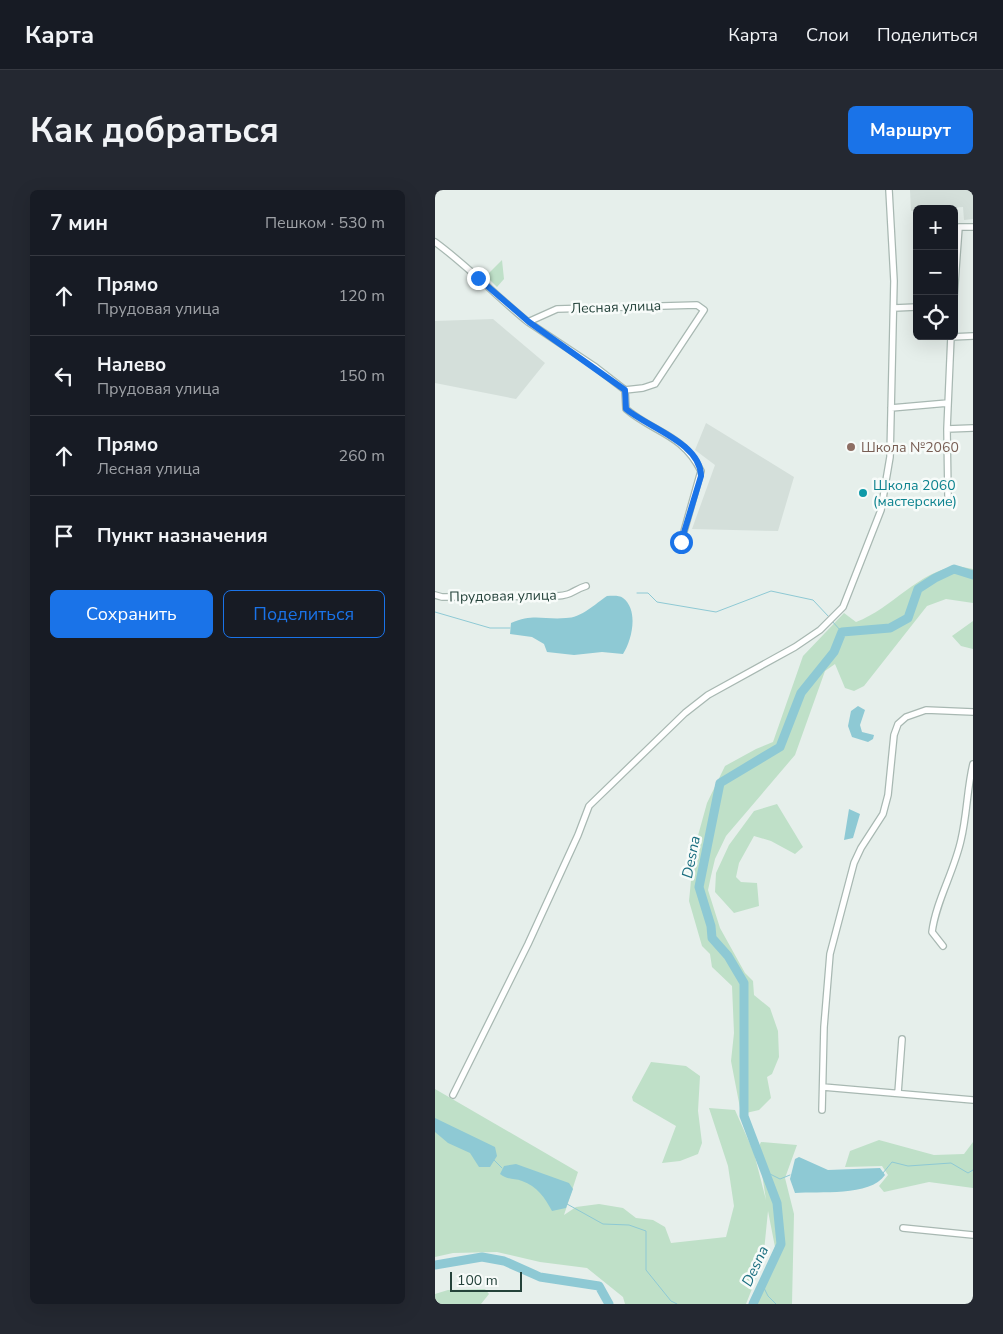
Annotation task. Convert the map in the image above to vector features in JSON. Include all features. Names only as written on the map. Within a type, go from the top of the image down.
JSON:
[{"type":"street","points":[[453,1095],[529,944],[578,836],[589,806],[685,713],[708,695],[737,678],[762,667],[820,630],[843,607],[881,510],[890,456],[894,308],[889,190]]},
{"type":"street","points":[[954,295],[959,227],[973,227]]},
{"type":"street","points":[[435,242],[465,264],[503,301],[529,322],[625,390],[626,409],[673,437],[695,459],[701,471],[681,542]]},
{"type":"street","name":"Лесная улица","points":[[529,322],[557,309],[697,305],[704,310],[655,384],[625,390]]},
{"type":"street","points":[[894,308],[913,307]]},
{"type":"street","points":[[958,337],[973,336]]},
{"type":"street","points":[[948,496],[947,429],[951,340]]},
{"type":"street","points":[[891,408],[948,403]]},
{"type":"street","points":[[947,429],[973,428]]},
{"type":"street","name":"Прудовая улица","points":[[435,595],[442,597],[571,595],[577,589],[586,586]]},
{"type":"street","points":[[822,1110],[824,1027],[830,954],[861,848],[883,814],[888,795],[894,735],[898,724],[906,717],[926,710],[973,712]]},
{"type":"street","points":[[943,946],[932,932],[933,917],[948,883],[961,840],[973,764]]},
{"type":"street","points":[[898,1094],[902,1040]]},
{"type":"street","points":[[823,1087],[973,1100]]},
{"type":"street","points":[[903,1228],[973,1234]]},
{"type":"shaded area","points":[[910,190],[973,190],[973,219],[964,220],[963,207],[958,207],[958,205],[913,205],[913,211],[911,211]]},
{"type":"shaded area","points":[[493,319],[545,363],[516,399],[435,383],[435,321]]},
{"type":"shaded area","points":[[706,423],[794,477],[778,531],[692,529],[715,465],[695,450]]},
{"type":"green space","points":[[502,260],[504,279],[497,287],[486,276]]},
{"type":"green space","points":[[957,566],[973,569],[973,603],[946,599],[927,606],[864,686],[854,691],[845,688],[835,664],[825,671],[795,755],[726,836],[715,859],[708,890],[720,928],[745,973],[753,981],[754,995],[770,1008],[778,1031],[779,1057],[772,1074],[767,1077],[771,1098],[759,1110],[746,1113],[740,1108],[731,1061],[734,1033],[732,986],[712,967],[710,954],[702,946],[689,901],[694,850],[707,803],[725,766],[773,742],[803,656],[844,613],[856,622],[882,608],[930,575]]},
{"type":"green space","points":[[973,621],[973,649],[961,646],[952,636]]},
{"type":"green space","points":[[777,804],[803,847],[795,854],[771,841],[754,836],[739,863],[736,877],[741,882],[757,883],[759,906],[734,913],[715,892],[716,873],[729,845],[754,811]]},
{"type":"green space","points":[[651,1062],[686,1066],[700,1076],[698,1111],[702,1143],[698,1154],[680,1161],[662,1163],[676,1126],[633,1101],[632,1097]]},
{"type":"green space","points":[[435,1089],[578,1172],[564,1215],[576,1207],[599,1204],[623,1208],[636,1218],[653,1220],[665,1227],[671,1243],[726,1237],[734,1206],[728,1166],[709,1108],[735,1110],[754,1153],[766,1200],[758,1148],[761,1142],[797,1145],[785,1178],[794,1214],[792,1304],[752,1304],[775,1247],[768,1211],[763,1261],[746,1304],[625,1304],[623,1297],[587,1268],[540,1262],[497,1252],[453,1253],[435,1257]]},
{"type":"green space","points":[[879,1140],[934,1155],[964,1154],[973,1142],[973,1188],[929,1182],[884,1192],[879,1186],[888,1175],[882,1166],[845,1167],[850,1151]]},
{"type":"green space","points":[[485,1289],[489,1294],[481,1304],[435,1304],[435,1294],[448,1290]]},
{"type":"water","points":[[607,596],[623,598],[631,610],[631,633],[623,654],[602,652],[574,655],[547,652],[544,644],[532,637],[510,634],[511,623],[526,618],[577,616]]},
{"type":"water","points":[[858,706],[865,710],[860,725],[862,732],[874,735],[873,739],[868,742],[852,737],[848,726],[851,711]]},
{"type":"water","points":[[849,809],[860,814],[853,838],[844,840]]},
{"type":"water","points":[[435,1118],[495,1147],[497,1156],[490,1167],[479,1167],[470,1153],[448,1143],[435,1132]]},
{"type":"water","points":[[799,1157],[828,1170],[880,1168],[885,1175],[878,1182],[856,1190],[795,1193],[790,1179],[795,1159]]},
{"type":"water","points":[[516,1164],[569,1183],[573,1189],[566,1208],[552,1211],[543,1197],[532,1186],[500,1174],[504,1166]]},
{"type":"waterway","name":"Desna","points":[[753,1304],[781,1244],[777,1203],[744,1116],[744,983],[728,956],[712,938],[711,926],[699,887],[720,783],[780,747],[801,693],[834,652],[842,632],[890,628],[908,618],[918,589],[935,578],[954,569],[973,575]]},
{"type":"waterway","points":[[637,593],[648,593],[657,602],[716,612],[771,591],[813,600],[829,617]]},
{"type":"waterway","points":[[435,612],[490,628],[510,628]]},
{"type":"waterway","points":[[831,620],[842,632]]},
{"type":"waterway","points":[[494,1160],[502,1168]]},
{"type":"waterway","points":[[883,1173],[892,1162],[908,1166],[951,1163],[968,1173],[973,1170]]},
{"type":"waterway","points":[[766,1172],[780,1179],[790,1175]]},
{"type":"waterway","points":[[567,1204],[603,1224],[629,1225],[646,1231],[646,1270],[671,1301],[677,1304]]},
{"type":"waterway","name":"Desna","points":[[435,1265],[482,1257],[504,1261],[540,1277],[599,1286],[609,1304]]},
{"type":"waterway","points":[[762,1284],[768,1296],[776,1304]]},
{"type":"place","name":"Школа №2060","points":[[851,447]]},
{"type":"place","name":"Школа 2060 (мастерские)","points":[[863,493]]},
{"type":"route","points":[[478,278],[529,322],[594,366],[625,390],[626,409],[673,437],[695,459],[701,471],[701,476],[681,542]]}]
